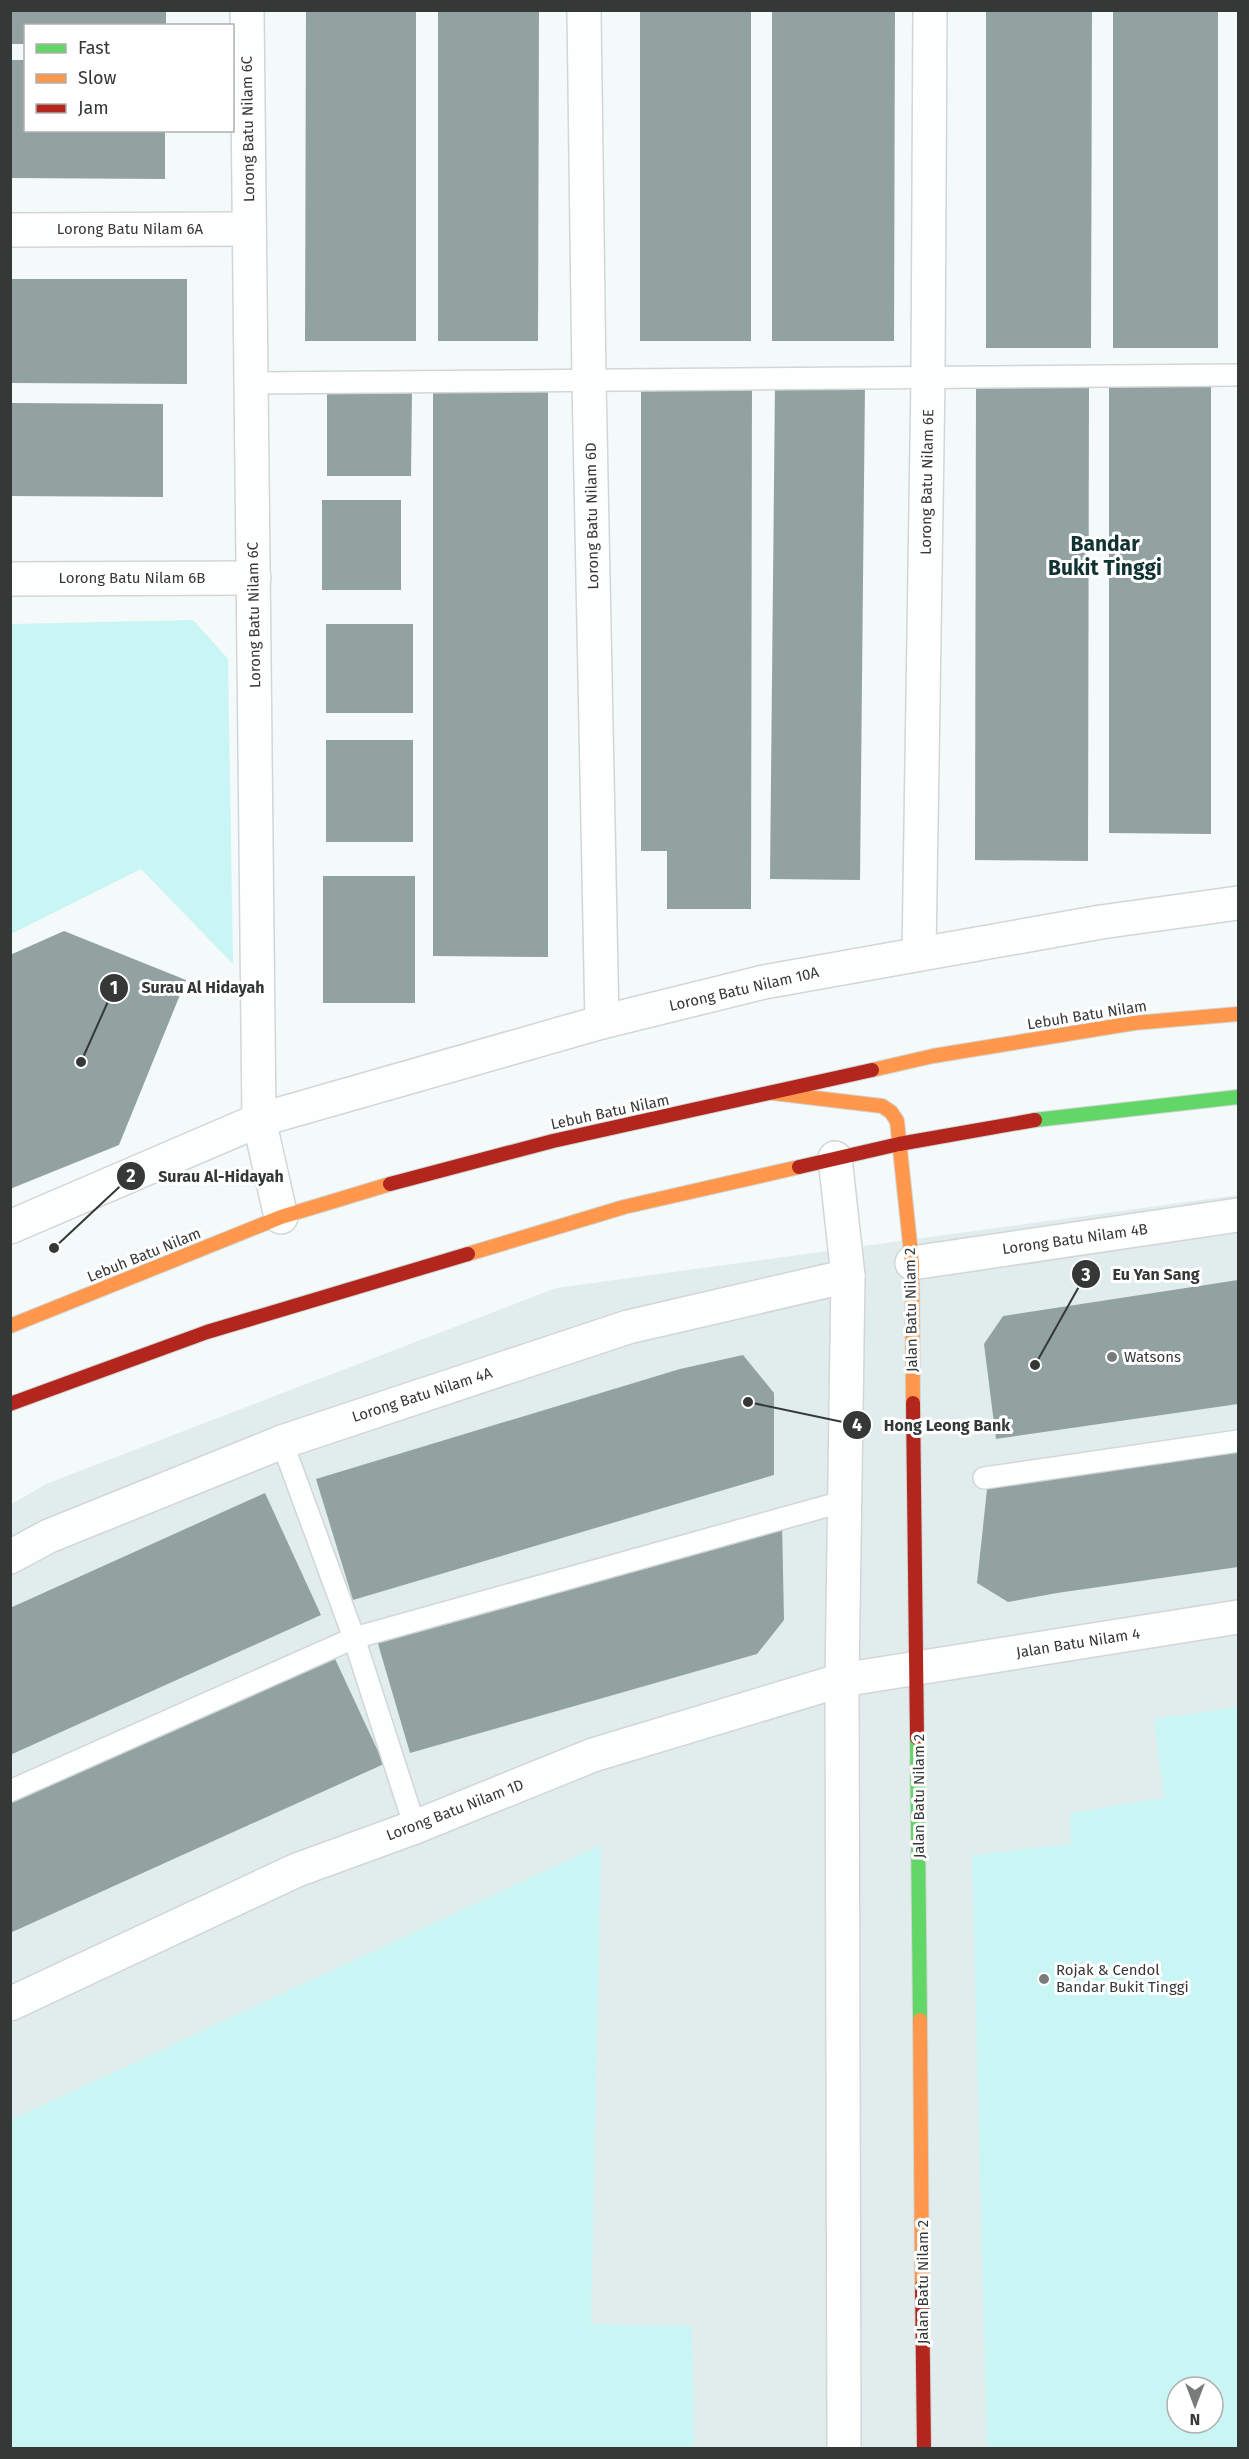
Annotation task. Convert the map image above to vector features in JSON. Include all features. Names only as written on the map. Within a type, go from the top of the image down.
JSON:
[{"type":"main road","name":"Lebuh Batu Nilam","points":[[10,1326],[281,1217],[377,1187],[553,1142],[933,1056],[1134,1023],[1239,1014]]},
{"type":"main road","name":"Jalan Batu Nilam 2","points":[[773,1093],[882,1106],[891,1112],[897,1121],[912,1263],[913,1487],[918,1669],[924,2448]]},
{"type":"main road","points":[[10,1404],[207,1332],[602,1214],[899,1144],[1056,1116],[1239,1097]]},
{"type":"street","name":"Lorong Batu Nilam 6C","points":[[247,10],[259,1120],[281,1217]]},
{"type":"street","name":"Lorong Batu Nilam 6D","points":[[584,10],[602,1022]]},
{"type":"street","name":"Lorong Batu Nilam 6E","points":[[920,954],[928,378],[930,10]]},
{"type":"street","name":"Lorong Batu Nilam 6A","points":[[10,230],[249,229]]},
{"type":"street","name":"Lorong Batu Nilam 6B","points":[[10,579],[254,578]]},
{"type":"street","name":"Lorong Batu Nilam 10A","points":[[10,1227],[259,1120],[602,1022],[764,982],[1101,922],[1239,903]]},
{"type":"street","points":[[835,1158],[848,1276],[842,1680],[844,2448]]},
{"type":"street","name":"Lorong Batu Nilam 4B","points":[[912,1263],[1239,1215]]},
{"type":"street","name":"Lorong Batu Nilam 4A","points":[[10,1557],[49,1536],[282,1442],[628,1327],[848,1276]]},
{"type":"street","name":"Jalan Batu Nilam 4","points":[[918,1669],[1239,1617]]},
{"type":"street","name":"Lorong Batu Nilam 1D","points":[[10,2004],[297,1870],[415,1827],[593,1755],[842,1680],[918,1669]]},
{"type":"lane","points":[[252,383],[1239,375]]},
{"type":"lane","points":[[984,1478],[1239,1441]]},
{"type":"lane","points":[[282,1442],[354,1638],[415,1827]]},
{"type":"lane","points":[[10,1791],[354,1638],[845,1501]]},
{"type":"shaded area","points":[[193,620],[228,659],[233,964],[141,869],[11,934],[11,624]]},
{"type":"shaded area","points":[[1238,1195],[1238,2448],[11,2448],[10,1505],[46,1484],[556,1288]]},
{"type":"shaded area","points":[[1238,1707],[1238,2448],[987,2448],[972,1855],[1071,1844],[1070,1813],[1164,1798],[1154,1719]]},
{"type":"shaded area","points":[[601,1845],[591,2324],[692,2326],[694,2448],[11,2448],[11,2120]]},
{"type":"building","points":[[10,10],[166,10],[166,24],[24,24],[24,44],[10,44]]},
{"type":"building","points":[[306,10],[416,10],[416,341],[305,341]]},
{"type":"building","points":[[438,10],[539,10],[538,341],[438,341]]},
{"type":"building","points":[[640,10],[751,10],[751,341],[640,341]]},
{"type":"building","points":[[772,10],[895,10],[894,341],[772,341]]},
{"type":"building","points":[[986,10],[1092,10],[1091,348],[986,348]]},
{"type":"building","points":[[1113,10],[1218,10],[1218,348],[1113,348]]},
{"type":"building","points":[[10,60],[24,60],[24,132],[165,132],[165,179],[10,178]]},
{"type":"building","points":[[10,279],[187,279],[187,384],[10,383]]},
{"type":"building","points":[[433,380],[548,380],[548,957],[433,956]]},
{"type":"building","points":[[641,380],[752,380],[751,909],[667,909],[667,851],[641,851]]},
{"type":"building","points":[[1109,382],[1211,382],[1211,834],[1109,833]]},
{"type":"building","points":[[775,383],[865,384],[860,880],[770,879]]},
{"type":"building","points":[[976,383],[1089,383],[1088,861],[975,860]]},
{"type":"building","points":[[327,391],[412,391],[411,476],[327,476]]},
{"type":"building","points":[[10,403],[163,404],[163,497],[10,496]]},
{"type":"building","points":[[322,500],[401,500],[401,590],[322,590]]},
{"type":"building","points":[[326,624],[413,624],[413,713],[326,713]]},
{"type":"building","points":[[326,740],[413,740],[413,842],[326,842]]},
{"type":"building","points":[[323,876],[415,876],[415,1003],[323,1003]]},
{"type":"building","points":[[64,931],[186,980],[119,1145],[10,1189],[10,955]]},
{"type":"building","points":[[1238,1280],[1238,1404],[996,1439],[984,1344],[1003,1316]]},
{"type":"building","points":[[743,1355],[774,1393],[774,1475],[353,1600],[316,1479],[680,1369]]},
{"type":"building","points":[[1238,1445],[1238,1567],[1008,1602],[977,1583],[988,1480]]},
{"type":"building","points":[[265,1493],[321,1615],[10,1755],[10,1608]]},
{"type":"building","points":[[782,1521],[784,1620],[757,1654],[410,1753],[376,1637]]},
{"type":"building","points":[[330,1648],[384,1764],[10,1933],[10,1792]]},
{"type":"traffic: fast","points":[[1035,1120],[1238,1097]]},
{"type":"traffic: fast","points":[[917,1738],[920,2020]]},
{"type":"traffic: slow","points":[[872,1070],[933,1056],[1134,1023],[1238,1014]]},
{"type":"traffic: slow","points":[[773,1093],[882,1106],[891,1112],[897,1121],[912,1263],[913,1403]]},
{"type":"traffic: slow","points":[[468,1254],[624,1207],[799,1167]]},
{"type":"traffic: slow","points":[[10,1326],[281,1217],[390,1184]]},
{"type":"traffic: slow","points":[[920,2020],[922,2286]]},
{"type":"traffic: jam","points":[[390,1184],[553,1141],[872,1070]]},
{"type":"traffic: jam","points":[[799,1167],[899,1144],[1035,1120]]},
{"type":"traffic: jam","points":[[10,1404],[207,1332],[468,1254]]},
{"type":"traffic: jam","points":[[913,1403],[917,1738]]},
{"type":"traffic: jam","points":[[922,2286],[924,2448]]},
{"type":"place","name":"Surau Al Hidayah","points":[[81,1062]]},
{"type":"place","name":"Surau Al-Hidayah","points":[[54,1248]]},
{"type":"place","name":"Watsons","points":[[1112,1357]]},
{"type":"place","name":"Eu Yan Sang","points":[[1035,1365]]},
{"type":"place","name":"Hong Leong Bank","points":[[748,1402]]},
{"type":"place","name":"Rojak & Cendol Bandar Bukit Tinggi","points":[[1044,1979]]},
{"type":"district","name":"Bandar Bukit Tinggi","points":[[1105,556]]}]
